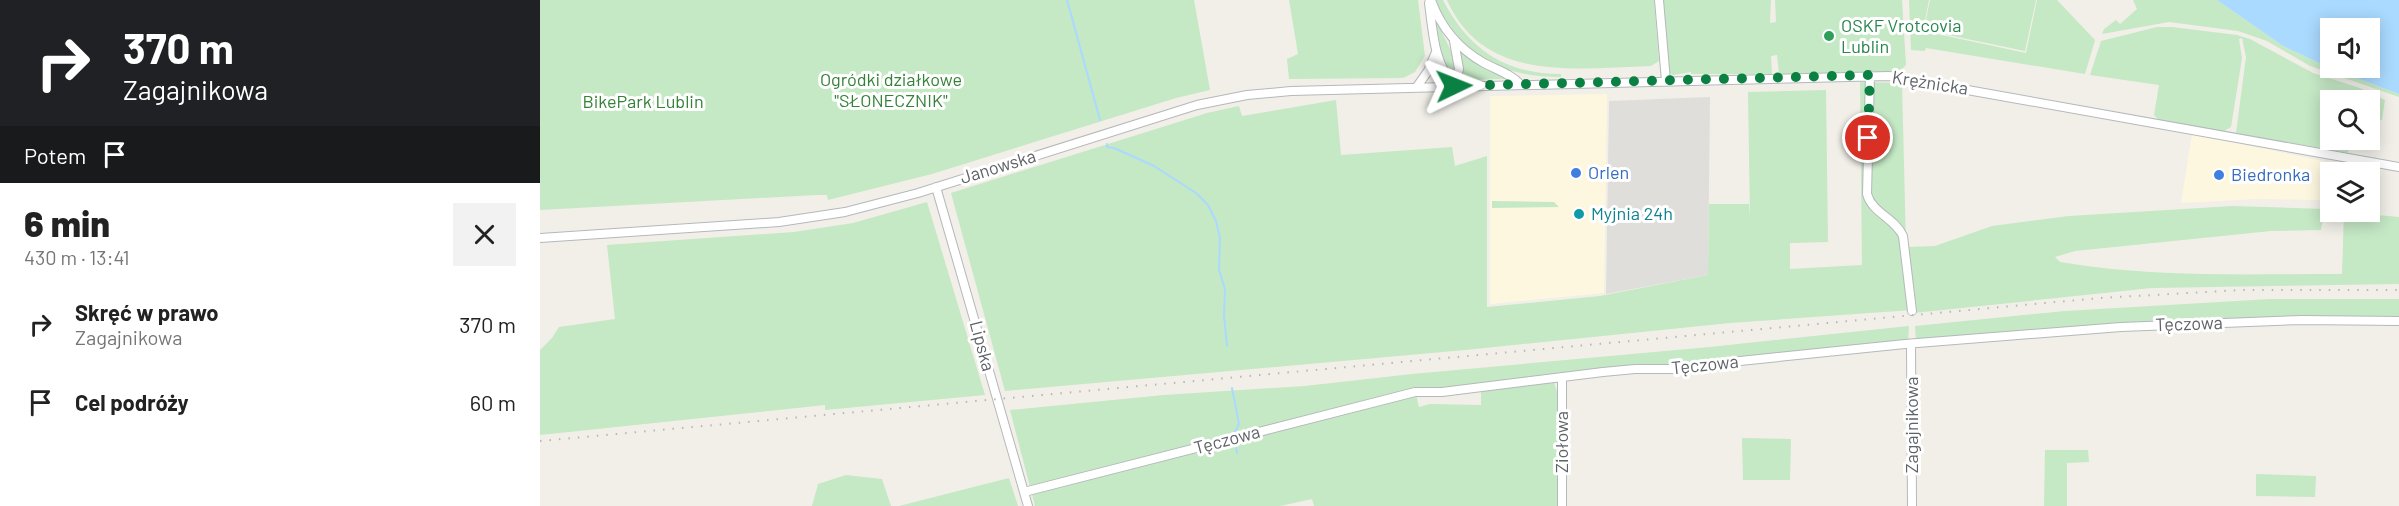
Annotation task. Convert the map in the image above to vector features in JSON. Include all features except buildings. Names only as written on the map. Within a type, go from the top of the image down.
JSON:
[{"type":"street","points":[[1430,0],[1454,40],[1471,55],[1515,78],[1520,84]]},
{"type":"street","points":[[1430,0],[1436,52],[1446,75],[1454,86]]},
{"type":"street","points":[[1659,0],[1666,81]]},
{"type":"street","points":[[1454,40],[1459,69],[1454,86]]},
{"type":"street","points":[[1416,87],[1428,71],[1436,52]]},
{"type":"street","points":[[1870,75],[1867,194],[1869,202],[1900,228],[1903,236],[1912,311]]},
{"type":"street","name":"Krężnicka","points":[[1454,86],[1870,75],[1912,79],[2399,167]]},
{"type":"street","name":"Janowska","points":[[540,238],[791,221],[871,206],[1217,100],[1280,92],[1454,86]]},
{"type":"street","name":"Lipska","points":[[936,187],[1028,506]]},
{"type":"street","name":"Tęczowa","points":[[1024,492],[1415,392],[1442,392],[1635,369],[1704,369],[1740,362],[1911,344],[2146,325],[2302,320],[2399,321]]},
{"type":"street","name":"Zagajnikowa","points":[[1911,344],[1912,506]]},
{"type":"street","name":"Ziołowa","points":[[1562,377],[1562,506]]},
{"type":"shaded area","points":[[1607,94],[1604,293],[1490,304],[1490,96]]},
{"type":"shaded area","points":[[1710,97],[1708,275],[1606,294],[1609,101]]},
{"type":"shaded area","points":[[2192,134],[2328,162],[2320,162],[2320,200],[2256,199],[2181,203]]},
{"type":"green space","points":[[540,0],[1194,0],[1210,90],[1176,98],[932,174],[828,200],[827,195],[816,195],[540,210]]},
{"type":"green space","points":[[1289,0],[1418,0],[1425,56],[1415,72],[1403,78],[1289,79],[1287,59],[1298,54]]},
{"type":"green space","points":[[1435,0],[1443,0],[1464,32],[1490,55],[1506,64],[1522,69],[1561,74],[1561,77],[1519,73],[1485,60],[1458,36]]},
{"type":"green space","points":[[1447,0],[1654,0],[1659,61],[1651,66],[1564,68],[1535,65],[1508,58],[1484,46],[1463,27]]},
{"type":"green space","points":[[1662,0],[1771,0],[1770,23],[1776,22],[1775,0],[1902,0],[1906,65],[1900,71],[1894,72],[1779,74],[1777,55],[1771,56],[1772,74],[1691,74],[1691,72],[1673,75],[1669,72]]},
{"type":"green space","points":[[1909,0],[1929,0],[1923,31],[2026,53],[2037,0],[2057,0],[2095,40],[2085,74],[1926,48],[1925,51],[1911,50]]},
{"type":"green space","points":[[1930,0],[2036,0],[2025,51],[1924,30]]},
{"type":"green space","points":[[2133,0],[2217,0],[2283,46],[2320,63],[2320,69],[2267,41],[2238,31],[2169,22],[2102,34],[2104,29],[2116,20],[2120,24],[2137,9]]},
{"type":"green space","points":[[1436,24],[1439,24],[1452,55],[1454,75],[1450,76],[1443,65]]},
{"type":"green space","points":[[2157,27],[2237,35],[2250,39],[2320,75],[2320,78],[2329,78],[2364,90],[2320,90],[2320,148],[2236,133],[2246,57],[2242,38],[2239,39],[2242,58],[2231,127],[2224,131],[2160,121],[2154,115],[2159,85],[2090,75],[2101,41]]},
{"type":"green space","points":[[1457,47],[1476,62],[1505,79],[1463,80],[1462,62]]},
{"type":"green space","points":[[2344,78],[2357,78],[2399,94],[2399,97]]},
{"type":"green space","points":[[1860,82],[1902,83],[1906,247],[1935,246],[1992,226],[2069,216],[2233,206],[2320,209],[2320,222],[2323,222],[2321,230],[2271,231],[2075,251],[2055,257],[2060,262],[2130,271],[2342,274],[2344,222],[2380,222],[2380,215],[2399,217],[2399,284],[2152,288],[1914,313],[1912,310],[1730,323],[1465,350],[1005,391],[951,193],[1207,113],[1239,106],[1242,116],[1336,100],[1341,155],[1452,147],[1455,166],[1487,156],[1487,307],[1600,296],[1708,275],[1709,204],[1749,204],[1750,218],[1748,92],[1826,90],[1828,242],[1790,243],[1790,269],[1862,265]]},
{"type":"green space","points":[[2380,98],[2385,100],[2382,120],[2380,120]]},
{"type":"green space","points":[[2331,150],[2349,150],[2348,153]]},
{"type":"green space","points":[[1492,201],[1554,202],[1559,207],[1492,208]]},
{"type":"green space","points":[[927,202],[985,395],[825,410],[825,405],[540,435],[540,350],[559,327],[615,319],[607,245],[794,232],[853,223]]},
{"type":"green space","points":[[2271,299],[2399,299],[2399,318],[2315,318],[1916,342],[1915,326],[2065,311]]},
{"type":"green space","points":[[1909,326],[1908,342],[1703,366],[1634,367],[1415,390],[1419,407],[1430,404],[1481,405],[1481,389],[1554,382],[1557,392],[1559,506],[1314,506],[1312,499],[1280,506],[1035,506],[1010,410],[1164,395],[1305,386]]},
{"type":"green space","points":[[1742,438],[1791,439],[1790,480],[1743,480]]},
{"type":"green space","points":[[2045,450],[2088,450],[2089,462],[2067,463],[2067,506],[2044,506]]},
{"type":"green space","points":[[2256,474],[2316,476],[2315,497],[2256,496]]},
{"type":"green space","points":[[846,475],[882,479],[891,506],[812,506],[818,484]]},
{"type":"green space","points":[[1009,478],[1018,506],[899,506]]},
{"type":"water","points":[[2217,0],[2399,0],[2399,94],[2357,78],[2380,78],[2380,18],[2320,18],[2320,63],[2283,46]]},
{"type":"waterway","points":[[1067,0],[1100,120]]},
{"type":"waterway","points":[[1107,144],[1107,147],[1154,166],[1196,193],[1208,205],[1216,221],[1220,238],[1219,270],[1225,289],[1224,315],[1227,346]]},
{"type":"waterway","points":[[1232,388],[1239,424],[1234,434],[1237,453]]},
{"type":"railway","points":[[540,441],[2100,298],[2241,290],[2399,290]]},
{"type":"place","name":"OSKF Vrotcovia Lublin","points":[[1829,36]]},
{"type":"place","name":"Orlen","points":[[1576,173]]},
{"type":"place","name":"Biedronka","points":[[2219,175]]},
{"type":"place","name":"Myjnia 24h","points":[[1579,214]]},
{"type":"route","points":[[1454,86],[1870,75],[1868,138]]},
{"type":"park label","name":"Ogródki działkowe \"SŁONECZNIK\"","points":[[891,90]]},
{"type":"park label","name":"BikePark Lublin","points":[[643,102]]}]
